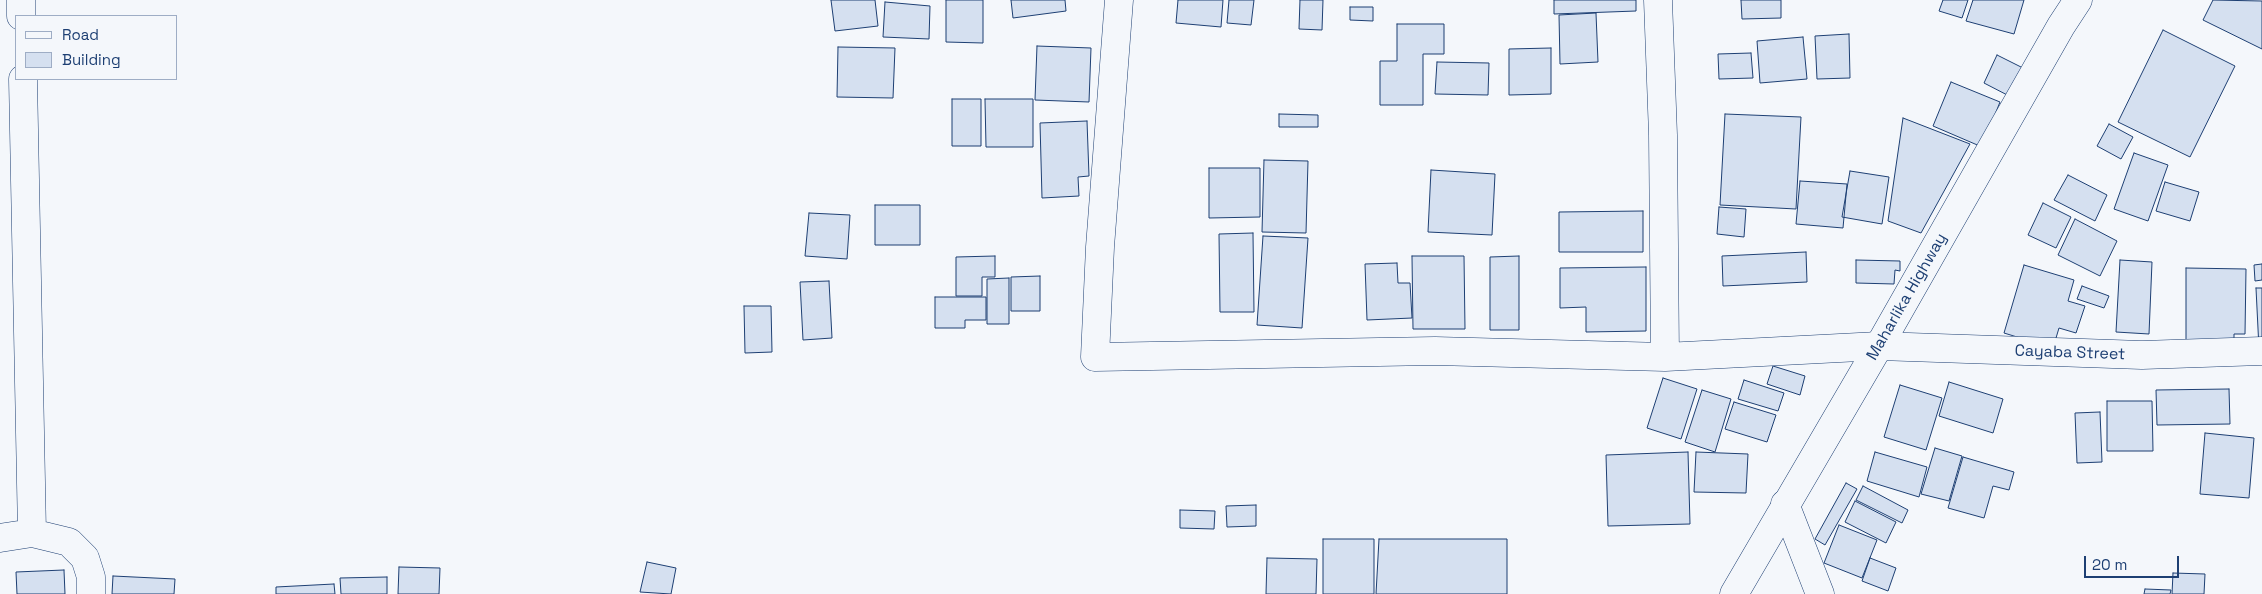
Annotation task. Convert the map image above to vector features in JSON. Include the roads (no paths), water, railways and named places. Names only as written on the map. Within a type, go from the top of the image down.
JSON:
[{"type":"street","points":[[21,0],[21,15]]},
{"type":"street","name":"Cayaba Street","points":[[1118,0],[1094,357],[1435,352],[1665,357],[1879,346],[2142,355],[2262,351]]},
{"type":"street","points":[[1658,0],[1665,357]]},
{"type":"street","name":"Maharlika Highway","points":[[1734,594],[1879,346],[2061,26],[2078,0]]},
{"type":"street","points":[[23,80],[32,533]]},
{"type":"street","points":[[1785,504],[1820,594]]},
{"type":"street","points":[[0,538],[32,533],[69,542],[85,558],[91,577],[91,594]]}]
